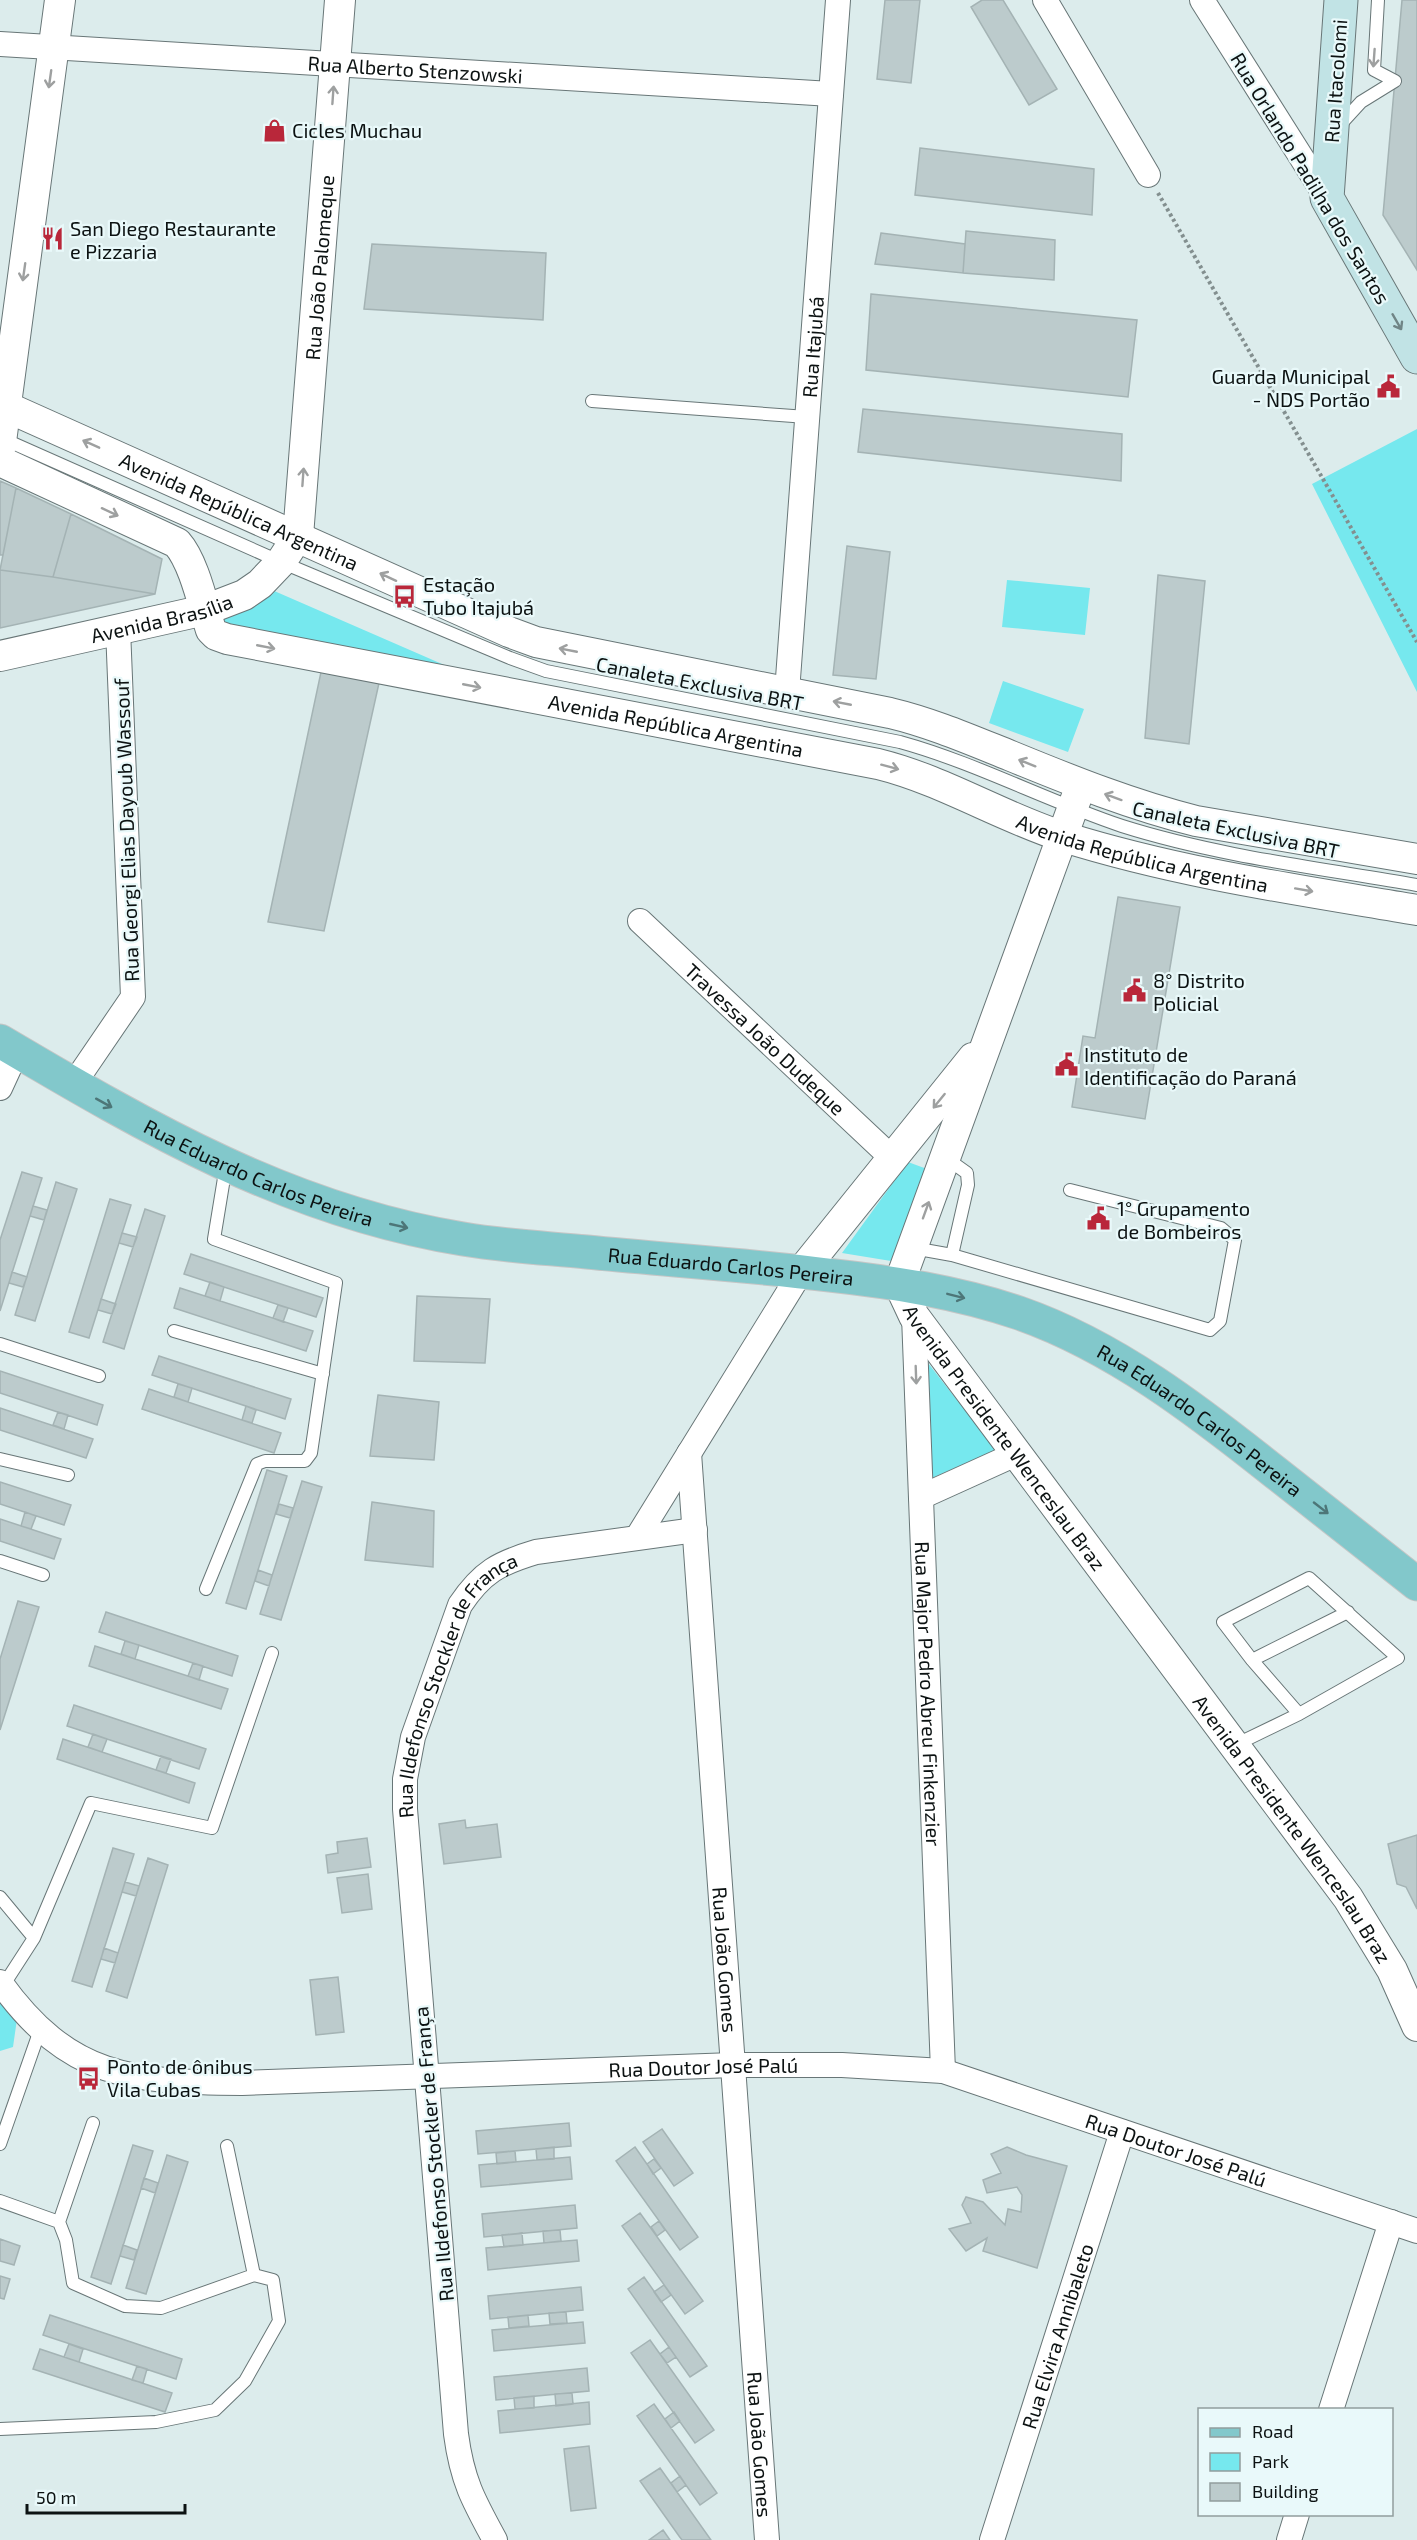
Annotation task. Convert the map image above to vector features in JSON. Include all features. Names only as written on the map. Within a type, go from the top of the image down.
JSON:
[{"type":"main road","name":"Rua Itacolomi","points":[[1327,198],[1341,0]]},
{"type":"main road","name":"Rua Orlando Padilha dos Santos","points":[[1327,198],[1417,357]]},
{"type":"main road","name":"Rua Eduardo Carlos Pereira","points":[[9,1046],[140,1123],[226,1166],[328,1206],[422,1232],[505,1245],[801,1272],[899,1284],[961,1297],[1021,1314],[1063,1331],[1150,1381],[1237,1442],[1417,1584]]},
{"type":"street","points":[[0,447],[3,405],[60,0]]},
{"type":"street","name":"Rua João Palomeque","points":[[298,536],[340,0]]},
{"type":"street","name":"Rua Itajubá","points":[[787,692],[838,0]]},
{"type":"street","points":[[1045,0],[1148,175]]},
{"type":"street","name":"Rua Orlando Padilha dos Santos","points":[[1202,0],[1327,198]]},
{"type":"street","name":"Rua Alberto Stenzowski","points":[[0,44],[831,94]]},
{"type":"street","name":"Avenida República Argentina","points":[[3,405],[509,632],[536,642],[915,719],[1077,797],[1152,810],[1196,821],[1417,859]]},
{"type":"street","name":"Avenida República Argentina","points":[[0,447],[177,543],[186,556],[211,630],[216,636],[897,769],[1062,837],[1174,867],[1417,910]]},
{"type":"street","name":"Avenida Brasília","points":[[0,656],[205,610],[244,595],[260,584],[281,562],[298,536]]},
{"type":"street","name":"Rua Georgi Elias Dayoub Wassouf","points":[[73,1085],[133,997],[118,629]]},
{"type":"street","name":"Avenida Presidente Wenceslau Braz","points":[[1077,797],[899,1284],[914,1316],[1348,1898],[1392,1970],[1417,2026]]},
{"type":"street","name":"Travessa João Dudeque","points":[[640,921],[892,1158]]},
{"type":"street","points":[[638,1536],[801,1272],[988,1039]]},
{"type":"street","points":[[0,1089],[9,1046]]},
{"type":"street","name":"Rua Major Pedro Abreu Finkenzier","points":[[914,1316],[943,2071]]},
{"type":"street","name":"Rua João Gomes","points":[[689,1453],[768,2540]]},
{"type":"street","points":[[921,1497],[1016,1454]]},
{"type":"street","name":"Rua Ildefonso Stockler de França","points":[[495,2540],[467,2488],[459,2461],[405,1809],[405,1779],[413,1737],[460,1605],[475,1583],[492,1568],[513,1558],[536,1552],[638,1536],[695,1530]]},
{"type":"street","name":"Rua Doutor José Palú","points":[[2,1984],[40,2030],[59,2046],[84,2061],[138,2077],[172,2081],[242,2083],[734,2065],[842,2065],[943,2071],[1417,2230]]},
{"type":"street","name":"Rua Elvira Annibaleto","points":[[992,2540],[1122,2132]]},
{"type":"street","points":[[1331,2408],[1391,2222]]},
{"type":"street","points":[[1289,2540],[1296,2516]]},
{"type":"lane","points":[[1331,142],[1342,121],[1361,102],[1395,81],[1374,70],[1378,0]]},
{"type":"lane","points":[[592,401],[807,417]]},
{"type":"lane","name":"Canaleta Exclusiva BRT","points":[[0,447],[546,671],[918,747],[1077,797],[1171,839],[1417,885]]},
{"type":"lane","points":[[945,1158],[967,1173],[968,1185],[952,1255]]},
{"type":"lane","points":[[206,1589],[257,1464],[265,1461],[305,1461],[310,1453],[336,1283],[214,1239],[226,1166]]},
{"type":"lane","points":[[912,1248],[952,1255],[1210,1330],[1220,1321],[1235,1240],[1221,1228],[1070,1190]]},
{"type":"lane","points":[[174,1331],[323,1374]]},
{"type":"lane","points":[[0,1344],[99,1376]]},
{"type":"lane","points":[[0,1459],[68,1475]]},
{"type":"lane","points":[[0,1561],[43,1575]]},
{"type":"lane","points":[[1235,1745],[1299,1714],[1398,1658],[1309,1578],[1223,1622],[1252,1660],[1299,1714]]},
{"type":"lane","points":[[1252,1660],[1348,1612]]},
{"type":"lane","points":[[2,1984],[34,1938],[91,1803],[212,1828],[272,1653]]},
{"type":"lane","points":[[0,1897],[34,1938]]},
{"type":"lane","points":[[0,2144],[40,2030]]},
{"type":"lane","points":[[0,2429],[156,2422],[215,2410],[244,2380],[279,2321],[273,2280],[254,2275],[161,2308],[125,2306],[73,2283],[66,2240],[60,2222],[93,2123]]},
{"type":"lane","points":[[227,2146],[254,2275]]},
{"type":"lane","points":[[0,2201],[60,2222]]},
{"type":"path","points":[[1148,175],[1417,642]]},
{"type":"green space","points":[[1417,429],[1417,692],[1312,484]]},
{"type":"green space","points":[[1007,580],[1090,588],[1085,635],[1002,627]]},
{"type":"green space","points":[[272,590],[465,674],[219,622]]},
{"type":"green space","points":[[1003,681],[1084,709],[1068,752],[989,723]]},
{"type":"green space","points":[[908,1162],[927,1169],[891,1261],[842,1253]]},
{"type":"green space","points":[[928,1363],[996,1450],[932,1478]]},
{"type":"green space","points":[[0,2002],[17,2019],[13,2047],[0,2051]]},
{"type":"building","points":[[885,0],[920,0],[911,83],[877,79]]},
{"type":"building","points":[[982,0],[1003,0],[1057,89],[1029,105],[971,7]]},
{"type":"building","points":[[1402,0],[1417,0],[1417,270],[1383,215]]},
{"type":"building","points":[[920,148],[1094,169],[1092,215],[915,195]]},
{"type":"building","points":[[966,231],[1055,240],[1054,280],[963,273]]},
{"type":"building","points":[[881,233],[965,244],[963,273],[875,264]]},
{"type":"building","points":[[372,244],[546,253],[543,320],[364,309]]},
{"type":"building","points":[[871,294],[1137,320],[1128,397],[866,370]]},
{"type":"building","points":[[863,409],[1122,434],[1121,481],[858,452]]},
{"type":"building","points":[[0,481],[16,488],[3,555],[0,555]]},
{"type":"building","points":[[16,488],[71,514],[53,577],[0,570]]},
{"type":"building","points":[[71,514],[162,559],[155,594],[53,577]]},
{"type":"building","points":[[847,546],[890,552],[876,679],[833,675]]},
{"type":"building","points":[[0,570],[53,577],[155,594],[0,628]]},
{"type":"building","points":[[1158,575],[1205,581],[1189,744],[1145,738]]},
{"type":"building","points":[[321,672],[379,683],[324,931],[268,922]]},
{"type":"building","name":"8° Distrito Policial","points":[[1118,897],[1180,907],[1145,1119],[1072,1107],[1083,1036],[1095,1038]]},
{"type":"building","points":[[22,1172],[42,1178],[0,1311],[0,1240]]},
{"type":"building","points":[[56,1182],[77,1189],[35,1321],[15,1315]]},
{"type":"building","points":[[110,1199],[131,1205],[89,1338],[69,1332]]},
{"type":"building","points":[[33,1206],[47,1210],[44,1220],[30,1216]]},
{"type":"building","points":[[145,1209],[165,1216],[124,1349],[103,1342]]},
{"type":"building","points":[[122,1233],[137,1237],[133,1247],[119,1243]]},
{"type":"building","points":[[191,1254],[323,1298],[316,1317],[184,1274]]},
{"type":"building","points":[[12,1272],[27,1277],[23,1287],[9,1283]]},
{"type":"building","points":[[210,1282],[224,1287],[220,1301],[205,1296]]},
{"type":"building","points":[[180,1288],[313,1331],[306,1351],[174,1308]]},
{"type":"building","points":[[417,1296],[490,1299],[485,1363],[414,1361]]},
{"type":"building","points":[[101,1299],[116,1304],[112,1314],[98,1310]]},
{"type":"building","points":[[278,1305],[288,1308],[283,1322],[273,1318]]},
{"type":"building","points":[[159,1356],[291,1399],[285,1419],[152,1375]]},
{"type":"building","points":[[0,1371],[103,1405],[97,1425],[0,1393]]},
{"type":"building","points":[[178,1384],[192,1388],[188,1402],[174,1397]]},
{"type":"building","points":[[149,1389],[281,1433],[274,1453],[142,1409]]},
{"type":"building","points":[[378,1395],[439,1402],[434,1460],[370,1456]]},
{"type":"building","points":[[246,1406],[256,1410],[252,1423],[242,1420]]},
{"type":"building","points":[[0,1408],[93,1439],[86,1458],[0,1430]]},
{"type":"building","points":[[58,1412],[68,1415],[64,1429],[53,1425]]},
{"type":"building","points":[[267,1470],[287,1476],[246,1609],[226,1603]]},
{"type":"building","points":[[302,1481],[322,1487],[281,1620],[260,1614]]},
{"type":"building","points":[[0,1482],[71,1505],[64,1525],[0,1504]]},
{"type":"building","points":[[372,1502],[434,1511],[433,1567],[365,1560]]},
{"type":"building","points":[[279,1504],[293,1508],[290,1518],[276,1514]]},
{"type":"building","points":[[25,1512],[36,1516],[31,1529],[21,1526]]},
{"type":"building","points":[[0,1519],[61,1539],[54,1559],[0,1541]]},
{"type":"building","points":[[258,1570],[272,1575],[269,1586],[255,1581]]},
{"type":"building","points":[[18,1601],[39,1607],[0,1730],[0,1659]]},
{"type":"building","points":[[106,1612],[238,1656],[232,1676],[99,1632]]},
{"type":"building","points":[[125,1641],[139,1645],[135,1659],[121,1654]]},
{"type":"building","points":[[95,1646],[228,1689],[221,1709],[89,1666]]},
{"type":"building","points":[[193,1663],[203,1666],[199,1680],[188,1676]]},
{"type":"building","points":[[74,1705],[206,1749],[199,1769],[67,1726]]},
{"type":"building","points":[[93,1734],[107,1739],[102,1752],[88,1747]]},
{"type":"building","points":[[63,1739],[195,1783],[189,1803],[57,1759]]},
{"type":"building","points":[[161,1756],[171,1759],[166,1773],[156,1770]]},
{"type":"building","points":[[465,1820],[466,1828],[497,1824],[501,1857],[444,1864],[439,1824]]},
{"type":"building","points":[[1417,1835],[1417,1909],[1406,1887],[1397,1884],[1388,1844]]},
{"type":"building","points":[[367,1838],[371,1867],[328,1873],[326,1855],[338,1853],[337,1842]]},
{"type":"building","points":[[113,1848],[134,1854],[92,1987],[72,1981]]},
{"type":"building","points":[[148,1858],[168,1865],[127,1998],[106,1991]]},
{"type":"building","points":[[368,1874],[372,1909],[342,1913],[337,1878]]},
{"type":"building","points":[[125,1882],[139,1886],[136,1896],[122,1892]]},
{"type":"building","points":[[104,1948],[118,1953],[115,1963],[101,1959]]},
{"type":"building","points":[[338,1977],[344,2032],[316,2035],[310,1980]]},
{"type":"building","points":[[569,2123],[571,2146],[478,2154],[476,2131]]},
{"type":"building","points":[[662,2129],[693,2173],[674,2186],[643,2142]]},
{"type":"building","points":[[133,2145],[153,2151],[111,2284],[91,2277]]},
{"type":"building","points":[[554,2147],[554,2159],[537,2160],[536,2149]]},
{"type":"building","points":[[635,2147],[698,2237],[680,2250],[616,2161]]},
{"type":"building","points":[[1007,2147],[1026,2155],[1067,2166],[1037,2268],[983,2251],[987,2238],[966,2251],[949,2229],[971,2223],[962,2205],[966,2197],[983,2202],[1005,2225],[1008,2209],[1021,2212],[1022,2195],[1017,2187],[987,2193],[983,2180],[1001,2173],[991,2154]]},
{"type":"building","points":[[515,2151],[516,2162],[497,2164],[496,2153]]},
{"type":"building","points":[[167,2155],[188,2162],[146,2294],[126,2288]]},
{"type":"building","points":[[570,2157],[572,2179],[481,2187],[479,2165]]},
{"type":"building","points":[[654,2159],[661,2168],[653,2174],[647,2164]]},
{"type":"building","points":[[144,2178],[158,2183],[155,2193],[141,2188]]},
{"type":"building","points":[[575,2205],[577,2228],[484,2237],[482,2214]]},
{"type":"building","points":[[640,2213],[703,2301],[685,2314],[622,2226]]},
{"type":"building","points":[[659,2221],[665,2230],[657,2236],[651,2227]]},
{"type":"building","points":[[560,2230],[561,2241],[544,2243],[543,2231]]},
{"type":"building","points":[[522,2233],[523,2245],[504,2247],[502,2235]]},
{"type":"building","points":[[0,2239],[20,2246],[14,2265],[0,2261]]},
{"type":"building","points":[[577,2240],[579,2261],[488,2270],[486,2248]]},
{"type":"building","points":[[123,2245],[137,2250],[134,2260],[120,2256]]},
{"type":"building","points":[[0,2276],[10,2279],[4,2299],[0,2298]]},
{"type":"building","points":[[644,2277],[707,2366],[690,2377],[628,2289]]},
{"type":"building","points":[[664,2285],[671,2295],[661,2302],[654,2292]]},
{"type":"building","points":[[581,2287],[583,2310],[490,2319],[488,2296]]},
{"type":"building","points":[[566,2312],[567,2323],[550,2324],[549,2313]]},
{"type":"building","points":[[50,2315],[182,2359],[176,2379],[43,2335]]},
{"type":"building","points":[[528,2315],[529,2326],[509,2328],[508,2317]]},
{"type":"building","points":[[583,2322],[585,2343],[494,2351],[492,2330]]},
{"type":"building","points":[[650,2340],[714,2430],[695,2443],[631,2353]]},
{"type":"building","points":[[69,2344],[83,2349],[79,2362],[64,2357]]},
{"type":"building","points":[[669,2347],[676,2357],[667,2363],[660,2354]]},
{"type":"building","points":[[40,2349],[172,2393],[165,2412],[33,2369]]},
{"type":"building","points":[[137,2366],[147,2369],[143,2383],[132,2380]]},
{"type":"building","points":[[587,2368],[589,2391],[496,2400],[494,2377]]},
{"type":"building","points":[[572,2393],[573,2404],[556,2406],[555,2394]]},
{"type":"building","points":[[534,2396],[534,2408],[515,2409],[514,2398]]},
{"type":"building","points":[[589,2402],[590,2424],[500,2433],[498,2411]]},
{"type":"building","points":[[654,2404],[717,2493],[700,2505],[637,2416]]},
{"type":"building","points":[[674,2412],[680,2421],[671,2428],[665,2419]]},
{"type":"building","points":[[589,2446],[596,2508],[571,2511],[564,2449]]},
{"type":"building","points":[[660,2468],[711,2540],[682,2540],[640,2481]]},
{"type":"building","points":[[680,2476],[686,2485],[677,2492],[671,2483]]},
{"type":"building","points":[[663,2530],[670,2540],[649,2540]]},
{"type":"place","name":"Cicles Muchau","points":[[274,130]]},
{"type":"place","name":"San Diego Restaurante e Pizzaria","points":[[52,239]]},
{"type":"place","name":"Guarda Municipal - NDS Portão","points":[[1388,387]]},
{"type":"place","name":"Estação Tubo Itajubá","points":[[405,596]]},
{"type":"place","name":"8° Distrito Policial","points":[[1135,991]]},
{"type":"place","name":"Instituto de Identificação do Paraná","points":[[1066,1065]]},
{"type":"place","name":"1° Grupamento de Bombeiros","points":[[1099,1219]]},
{"type":"place","name":"Ponto de ônibus Vila Cubas","points":[[89,2078]]}]
